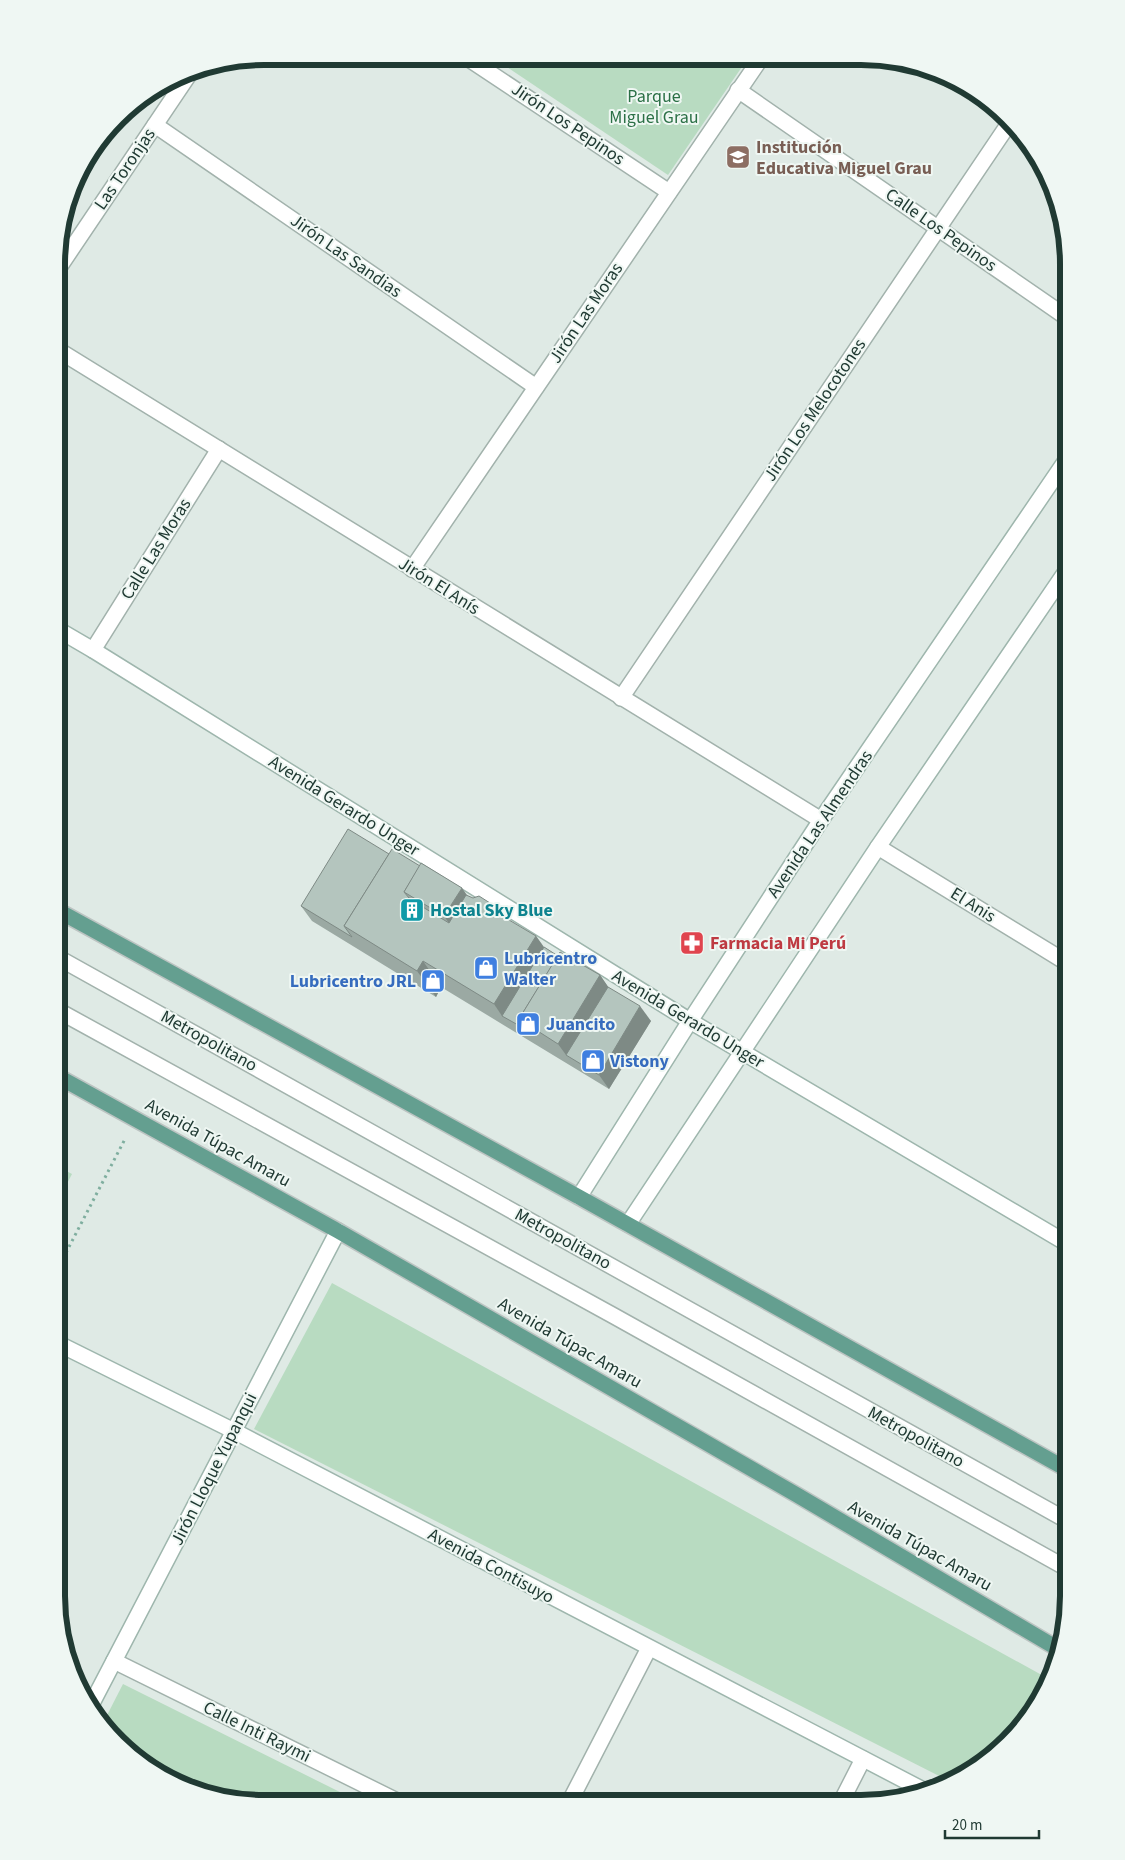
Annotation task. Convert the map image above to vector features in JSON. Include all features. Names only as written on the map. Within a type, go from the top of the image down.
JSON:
[{"type":"main road","points":[[65,914],[579,1196],[1060,1466]]},
{"type":"main road","name":"Avenida Túpac Amaru","points":[[65,1080],[338,1231],[788,1490],[1053,1646]]},
{"type":"street","name":"Jirón Los Pepinos","points":[[481,65],[669,192]]},
{"type":"street","name":"Jirón Las Moras","points":[[412,569],[755,65]]},
{"type":"street","name":"Las Toronjas","points":[[65,259],[184,82]]},
{"type":"street","name":"Calle Los Pepinos","points":[[738,90],[1060,313]]},
{"type":"street","name":"Jirón Las Sandias","points":[[155,125],[536,387]]},
{"type":"street","name":"Jirón Los Melocotones","points":[[621,698],[1006,128]]},
{"type":"street","name":"Jirón El Anís","points":[[65,354],[821,820]]},
{"type":"street","name":"Calle Las Moras","points":[[93,650],[219,449]]},
{"type":"street","name":"Avenida Las Almendras","points":[[579,1196],[821,820],[1060,469]]},
{"type":"street","points":[[628,1224],[878,847],[1060,579]]},
{"type":"street","name":"Avenida Gerardo Unger","points":[[65,634],[690,1021],[1060,1239]]},
{"type":"street","name":"El Anis","points":[[878,847],[1060,959]]},
{"type":"street","name":"Metropolitano","points":[[65,960],[1060,1517]]},
{"type":"street","points":[[65,1014],[614,1316],[1060,1565]]},
{"type":"street","name":"Jirón Lloque Yupanqui","points":[[94,1699],[338,1231]]},
{"type":"street","name":"Avenida Contisuyo","points":[[65,1347],[234,1431],[917,1787]]},
{"type":"street","points":[[573,1795],[648,1648]]},
{"type":"street","name":"Calle Inti Raymi","points":[[114,1661],[386,1795]]},
{"type":"street","points":[[845,1795],[863,1759]]},
{"type":"path","points":[[65,1255],[136,1119]]},
{"type":"green space","name":"Parque Miguel Grau","points":[[504,65],[743,65],[668,175]]},
{"type":"green space","points":[[65,1170],[72,1174],[65,1188]]},
{"type":"green space","points":[[332,1283],[1043,1676],[1026,1707],[1002,1737],[972,1761],[942,1777],[254,1429]]},
{"type":"green space","points":[[123,1684],[346,1795],[251,1795],[212,1788],[188,1780],[153,1761],[123,1737],[106,1717]]},
{"type":"building","points":[[348,829],[389,854],[344,926],[352,937],[301,906]]},
{"type":"building","points":[[392,849],[420,866],[404,892],[409,898],[449,923],[466,895],[473,898],[479,896],[501,910],[504,917],[536,936],[494,1004],[423,961],[417,971],[344,926]]},
{"type":"building","points":[[421,863],[462,888],[444,916],[404,892]]},
{"type":"building","points":[[544,947],[558,956],[519,1019],[527,1030],[502,1016]]},
{"type":"building","points":[[560,952],[600,975],[558,1044],[519,1019]]},
{"type":"building","points":[[608,987],[640,1006],[599,1075],[566,1055]]},
{"type":"place","name":"Institución Educativa Miguel Grau","points":[[738,157]]},
{"type":"place","name":"Hostal Sky Blue","points":[[412,910]]},
{"type":"place","name":"Farmacia Mi Perú","points":[[692,943]]},
{"type":"place","name":"Lubricentro Walter","points":[[486,968]]},
{"type":"place","name":"Lubricentro JRL","points":[[433,981]]},
{"type":"place","name":"Juancito","points":[[528,1024]]},
{"type":"place","name":"Vistony","points":[[593,1061]]}]
